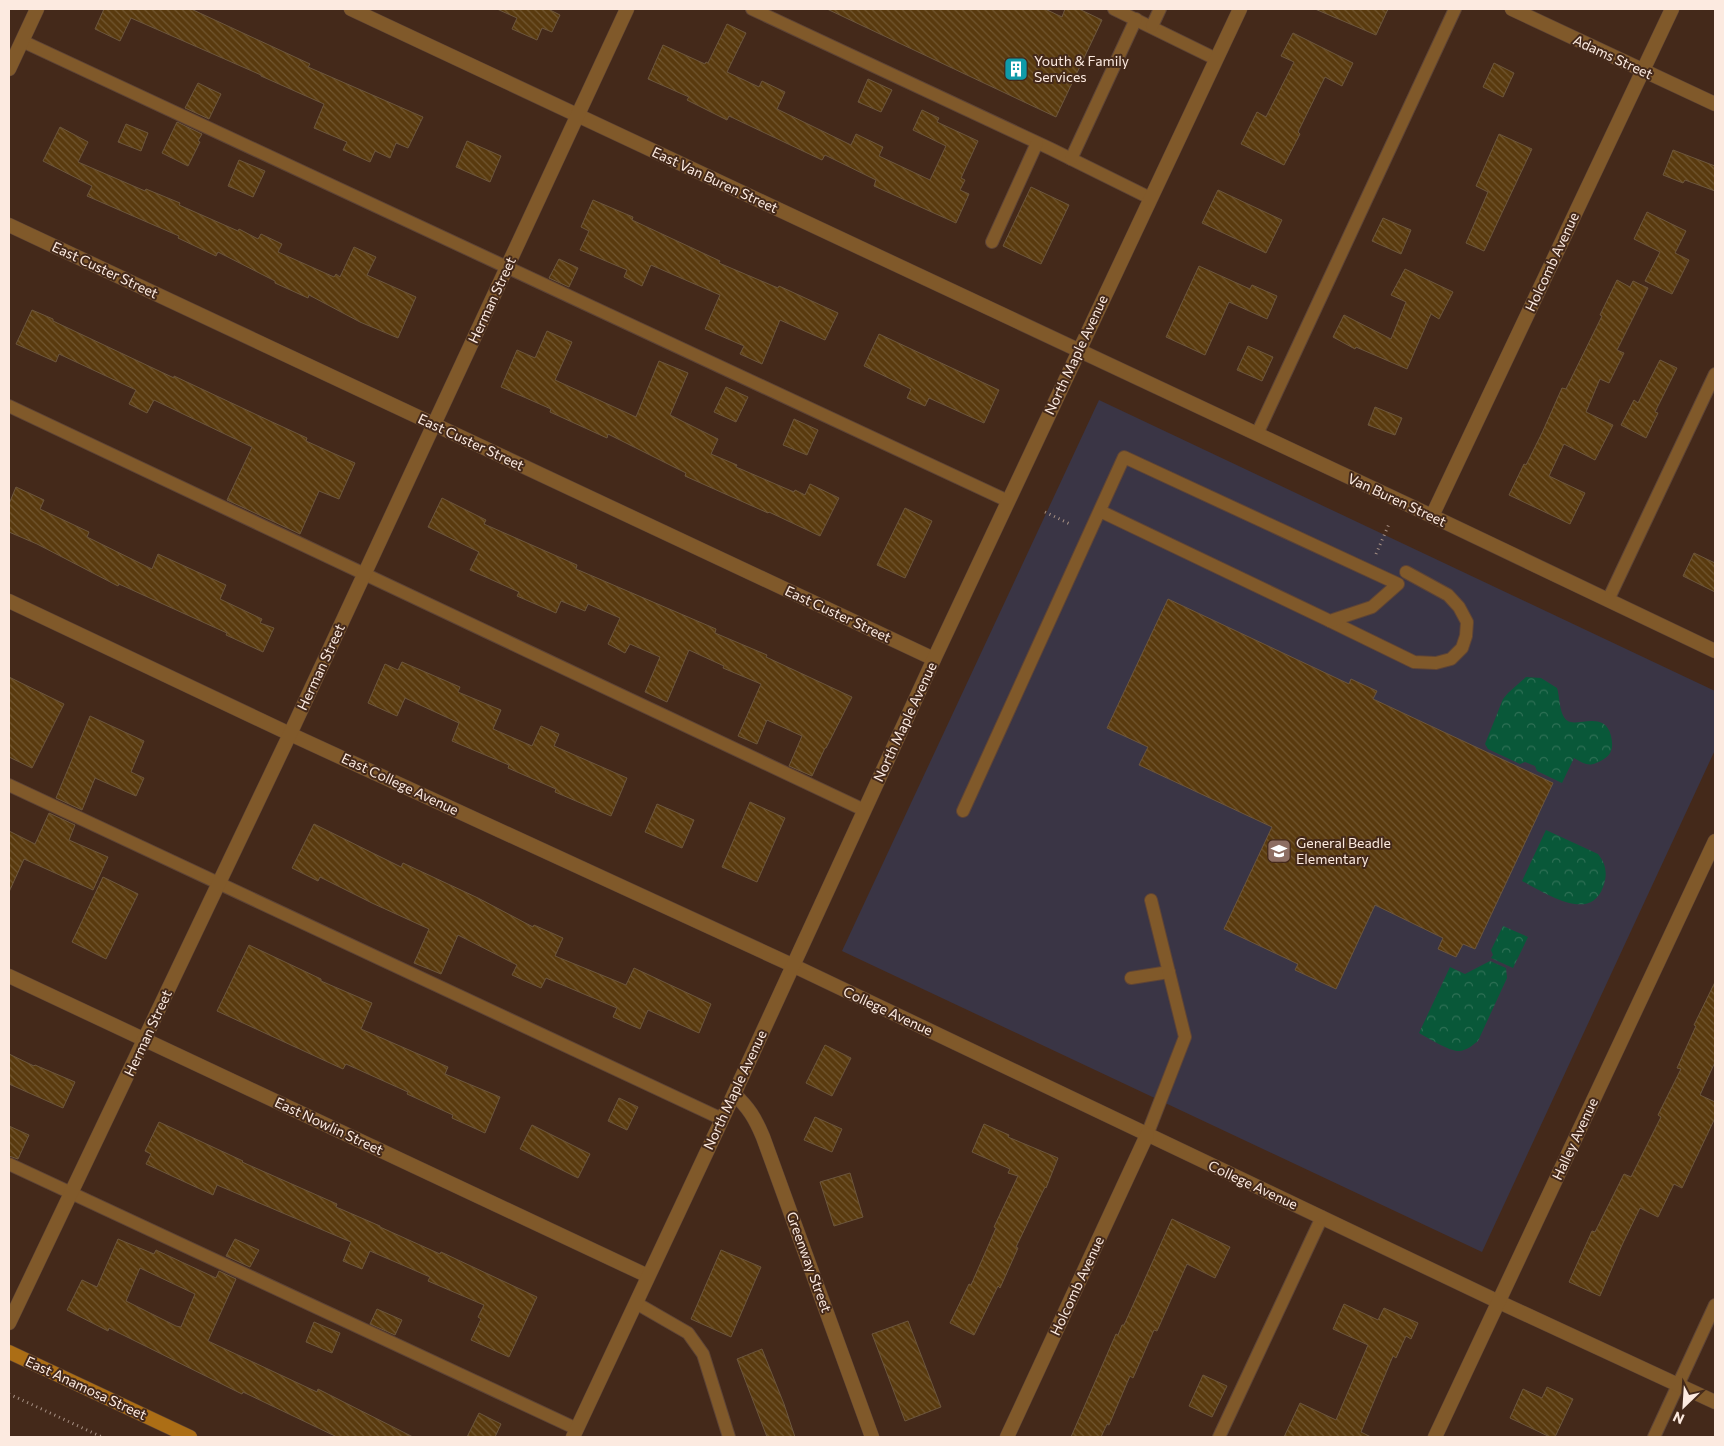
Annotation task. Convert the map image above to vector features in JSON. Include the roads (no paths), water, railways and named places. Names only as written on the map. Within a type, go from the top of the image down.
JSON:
[{"type":"main road","name":"East Anamosa Street","points":[[9,1352],[190,1437]]},
{"type":"street","points":[[9,69],[37,9]]},
{"type":"street","name":"East Van Buren Street","points":[[351,9],[1078,351]]},
{"type":"street","name":"Herman Street","points":[[9,1323],[290,734],[627,9]]},
{"type":"street","name":"North Maple Avenue","points":[[575,1433],[734,1094],[1008,500],[1240,9]]},
{"type":"street","name":"Adams Street","points":[[1512,9],[1715,104]]},
{"type":"street","name":"Holcomb Avenue","points":[[1432,516],[1672,9]]},
{"type":"street","name":"East Custer Street","points":[[9,225],[934,659]]},
{"type":"street","name":"Van Buren Street","points":[[1078,351],[1432,516],[1715,651]]},
{"type":"street","name":"East College Avenue","points":[[9,601],[290,734],[792,966]]},
{"type":"street","name":"Halley Avenue","points":[[1435,1437],[1715,842]]},
{"type":"street","name":"College Avenue","points":[[792,966],[1499,1302],[1715,1402]]},
{"type":"street","name":"East Nowlin Street","points":[[9,976],[648,1276]]},
{"type":"street","name":"Greenway Street","points":[[734,1094],[746,1105],[756,1119],[872,1437]]},
{"type":"street","name":"Holcomb Avenue","points":[[1007,1437],[1147,1135]]},
{"type":"lane","points":[[752,9],[1150,198]]},
{"type":"lane","points":[[1114,9],[1216,59]]},
{"type":"lane","points":[[1152,26],[1160,9]]},
{"type":"lane","points":[[1257,434],[1455,9]]},
{"type":"lane","points":[[1071,159],[1136,19]]},
{"type":"lane","points":[[22,41],[1008,500]]},
{"type":"lane","points":[[992,242],[1037,143]]},
{"type":"lane","points":[[1608,600],[1715,374]]},
{"type":"lane","points":[[9,406],[864,810]]},
{"type":"lane","points":[[963,811],[1124,457],[1398,584],[1372,607],[1330,621]]},
{"type":"lane","points":[[1100,511],[1414,662],[1436,663],[1451,659],[1462,648],[1466,636],[1467,622],[1459,607],[1448,595],[1406,572]]},
{"type":"lane","points":[[9,785],[722,1119]]},
{"type":"lane","points":[[1147,1135],[1185,1038],[1151,900]]},
{"type":"lane","points":[[1131,978],[1169,972]]},
{"type":"lane","points":[[9,1164],[575,1433]]},
{"type":"lane","points":[[1219,1437],[1322,1217]]},
{"type":"lane","points":[[636,1302],[688,1333],[703,1354],[729,1437]]},
{"type":"lane","points":[[1654,1437],[1715,1305]]},
{"type":"place","name":"Youth & Family Services","points":[[1016,69]]},
{"type":"place","name":"General Beadle Elementary","points":[[1279,851]]}]
